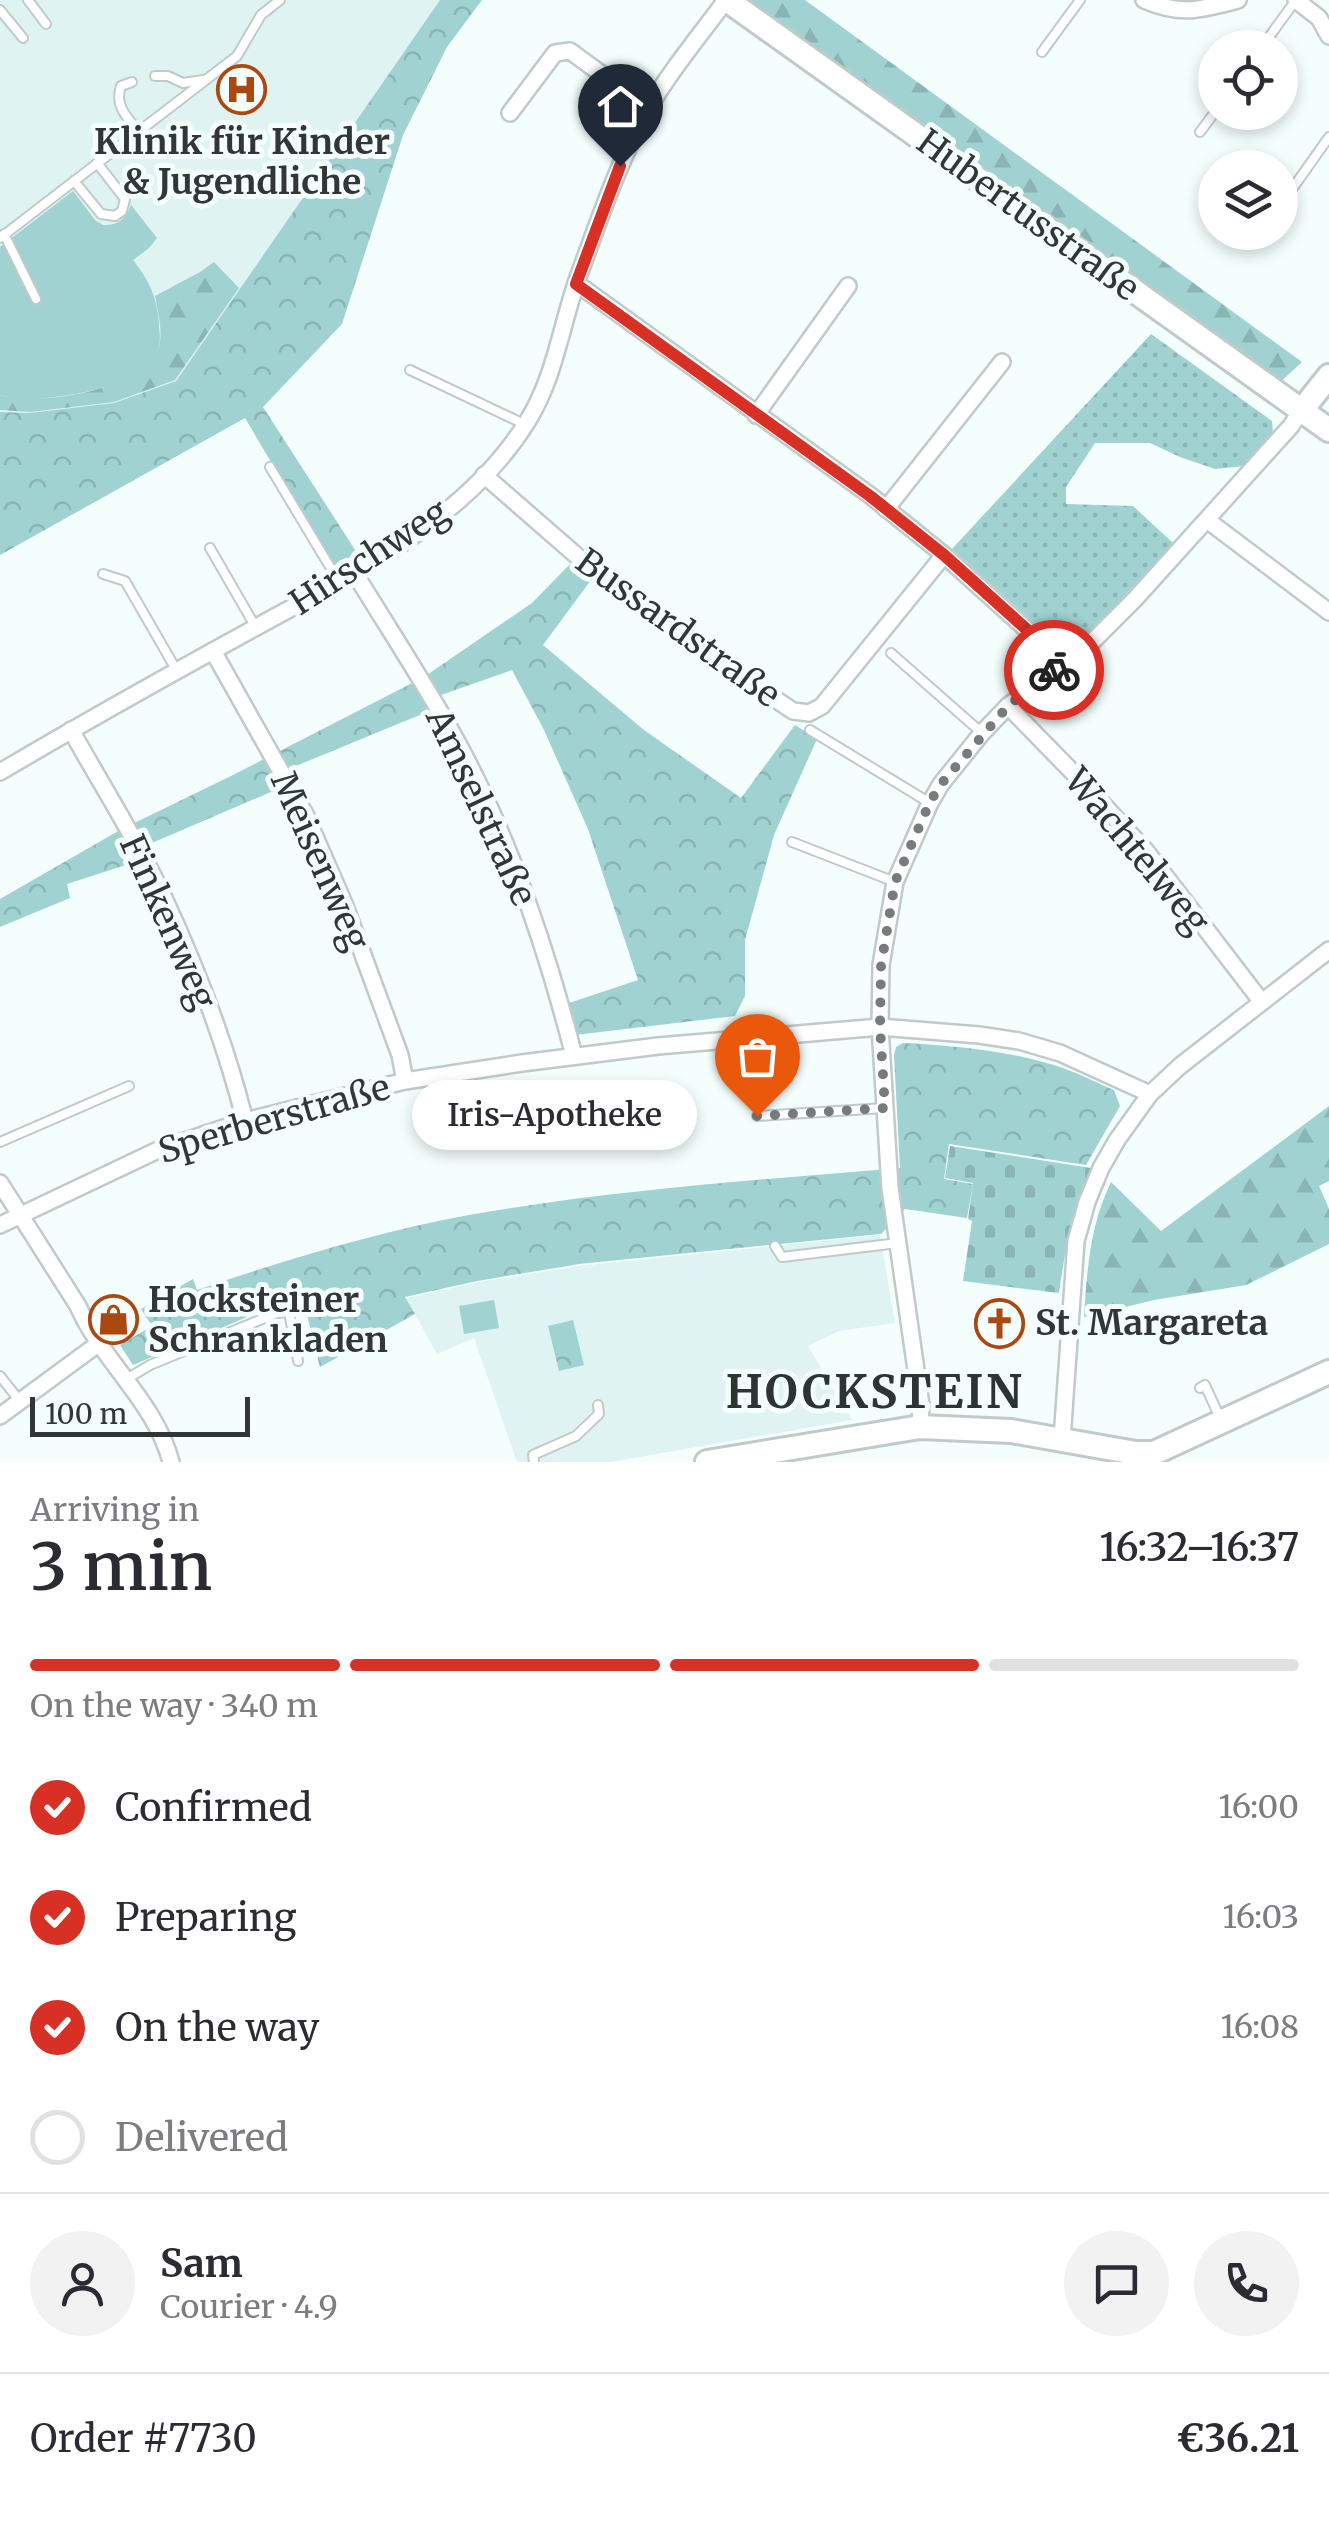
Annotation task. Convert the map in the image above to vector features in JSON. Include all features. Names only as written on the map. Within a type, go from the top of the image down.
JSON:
[{"type":"main road","name":"Hubertusstraße","points":[[726,0],[1329,430]]},
{"type":"main road","points":[[1301,411],[1329,376]]},
{"type":"main road","points":[[707,1462],[920,1427],[987,1428],[1062,1440],[1090,1451],[1155,1457],[1329,1372]]},
{"type":"street","name":"Hirschweg","points":[[0,772],[339,582],[406,540],[484,475],[526,425],[548,382],[576,284],[620,166],[648,108],[726,0]]},
{"type":"street","points":[[1144,0],[1171,10],[1190,11],[1238,0]]},
{"type":"street","points":[[1296,0],[1319,18],[1329,36]]},
{"type":"street","points":[[510,113],[555,53],[570,50],[648,108]]},
{"type":"street","points":[[576,284],[886,509],[944,555],[1064,663]]},
{"type":"street","points":[[756,415],[848,286]]},
{"type":"street","points":[[886,509],[1002,362]]},
{"type":"street","points":[[920,1427],[921,1404],[890,1188],[880,1027],[881,966],[895,882],[930,802],[982,734],[1008,706],[1092,642],[1207,520],[1301,411]]},
{"type":"street","name":"Bussardstraße","points":[[484,475],[585,563],[686,640],[793,711],[809,713],[822,706],[944,555]]},
{"type":"street","points":[[1207,520],[1329,612]]},
{"type":"street","name":"Amselstraße","points":[[354,572],[460,749],[499,828],[528,902],[574,1056]]},
{"type":"street","name":"Meisenweg","points":[[213,651],[314,834],[400,1055],[405,1081]]},
{"type":"street","name":"Wachtelweg","points":[[1008,706],[1146,851],[1260,1001]]},
{"type":"street","name":"Finkenweg","points":[[71,730],[163,896],[204,994],[246,1121]]},
{"type":"street","points":[[1062,1440],[1076,1241],[1101,1168],[1150,1094],[1260,1001],[1329,950]]},
{"type":"street","name":"Sperberstraße","points":[[0,1226],[158,1150],[246,1121],[405,1081],[658,1046],[880,1027],[979,1035],[1060,1053],[1150,1094]]},
{"type":"street","points":[[0,1183],[78,1306],[87,1328],[162,1435],[171,1462]]},
{"type":"street","points":[[0,1416],[98,1344]]},
{"type":"lane","points":[[28,0],[46,24]]},
{"type":"lane","points":[[36,299],[2,236],[237,56],[261,15],[280,0]]},
{"type":"lane","points":[[1042,52],[1080,0]]},
{"type":"lane","points":[[1274,30],[1296,0]]},
{"type":"lane","points":[[0,10],[23,38]]},
{"type":"lane","points":[[155,76],[168,76],[183,83],[207,79]]},
{"type":"lane","points":[[132,82],[121,86],[118,95],[122,114],[138,132]]},
{"type":"lane","points":[[1298,181],[1329,137]]},
{"type":"lane","points":[[74,181],[101,214],[115,216],[122,212],[125,199],[98,163]]},
{"type":"lane","points":[[410,370],[526,425]]},
{"type":"lane","points":[[270,468],[339,582]]},
{"type":"lane","points":[[210,548],[256,627]]},
{"type":"lane","points":[[102,574],[125,580],[177,671]]},
{"type":"lane","points":[[890,653],[982,734]]},
{"type":"lane","points":[[810,730],[930,802]]},
{"type":"lane","points":[[792,842],[895,882]]},
{"type":"lane","points":[[0,1142],[129,1086]]},
{"type":"lane","points":[[757,1116],[885,1108]]},
{"type":"lane","points":[[775,1246],[782,1257],[898,1243]]},
{"type":"lane","points":[[125,1380],[150,1365],[289,1312],[298,1361]]},
{"type":"lane","points":[[0,1376],[20,1401]]},
{"type":"lane","points":[[1200,1388],[1205,1386],[1222,1422]]},
{"type":"lane","points":[[534,1462],[533,1455],[576,1436],[599,1414],[598,1405]]},
{"type":"shaded area","points":[[0,0],[440,0],[176,381],[114,403],[29,413],[0,412]]},
{"type":"shaded area","points":[[880,1235],[895,1323],[839,1331],[808,1346],[852,1420],[611,1462],[517,1462],[474,1338],[437,1354],[406,1298],[578,1266]]},
{"type":"green space","points":[[440,0],[482,0],[447,47],[403,135],[342,324],[263,407],[359,556],[335,570],[245,418],[0,555],[0,412],[29,413],[114,403],[176,381]]},
{"type":"green space","points":[[743,0],[805,0],[1302,362],[1276,386]]},
{"type":"green space","points":[[73,191],[103,225],[121,220],[131,205],[157,238],[133,260],[154,297],[159,346],[147,367],[108,386],[43,398],[0,395],[0,247]]},
{"type":"green space","points":[[214,262],[239,288],[175,380],[114,402],[30,412],[0,410],[0,395],[62,397],[132,376],[148,364],[160,344],[155,296]]},
{"type":"green space","points":[[1151,334],[1272,421],[1273,433],[1244,466],[1215,469],[1150,443],[1095,443],[1066,487],[1066,504],[1133,506],[1173,543],[1084,640],[1051,638],[952,549]]},
{"type":"green space","points":[[570,564],[591,580],[543,645],[644,730],[741,798],[795,725],[817,739],[774,835],[745,940],[745,996],[735,1016],[575,1035],[566,1004],[638,980],[588,829],[512,670],[424,701],[427,712],[274,775],[280,788],[131,852],[135,862],[67,884],[70,898],[0,927],[0,899],[120,830],[424,677],[532,603]]},
{"type":"green space","points":[[903,1043],[1000,1052],[1057,1066],[1114,1090],[1120,1106],[1086,1165],[949,1144],[944,1179],[973,1184],[967,1218],[905,1209],[881,1234],[579,1264],[405,1297],[415,1314],[320,1367],[303,1299],[273,1306],[133,1365],[120,1345],[152,1326],[141,1309],[193,1279],[197,1290],[400,1230],[576,1199],[900,1168],[894,1055],[896,1047]]},
{"type":"green space","points":[[1329,1106],[1329,1181],[1319,1186],[1329,1209],[1329,1244],[1246,1285],[1154,1300],[1084,1317],[1094,1231],[1111,1182],[1161,1231]]},
{"type":"green space","points":[[950,1146],[1091,1168],[1070,1229],[1059,1293],[963,1281],[973,1183],[945,1178]]},
{"type":"green space","points":[[494,1300],[499,1328],[464,1334],[459,1306]]},
{"type":"green space","points":[[573,1320],[584,1365],[559,1371],[548,1326]]},
{"type":"way so far","points":[[757,1116],[885,1108],[881,966],[895,882],[941,784],[1008,706],[1054,670]]},
{"type":"place","name":"Klinik für Kinder & Jugendliche","points":[[242,90]]},
{"type":"place","name":"Iris-Apotheke","points":[[757,1116]]},
{"type":"place","name":"Hocksteiner Schrankladen","points":[[113,1320]]},
{"type":"place","name":"St. Margareta","points":[[1000,1323]]},
{"type":"district","name":"HOCKSTEIN","points":[[875,1392]]},
{"type":"route","points":[[620,166],[576,284],[870,496],[944,555],[1064,663],[1054,670]]}]
